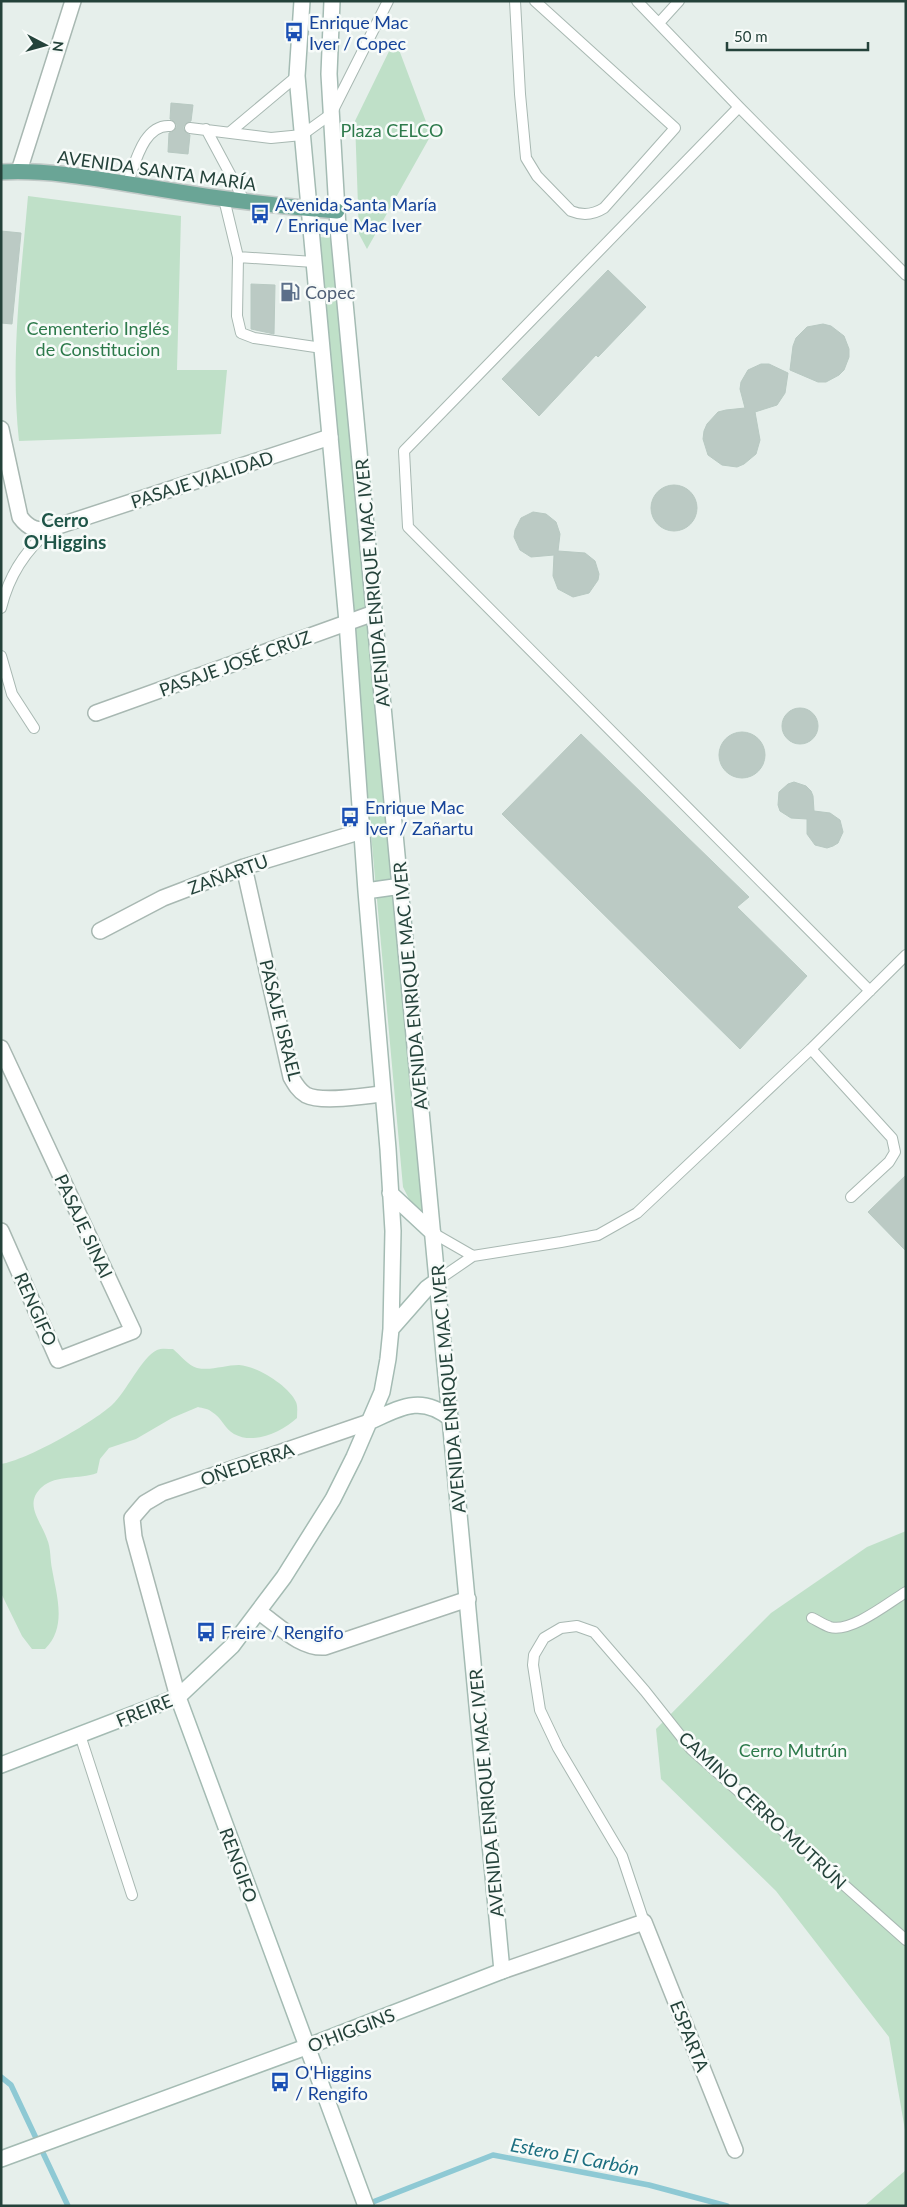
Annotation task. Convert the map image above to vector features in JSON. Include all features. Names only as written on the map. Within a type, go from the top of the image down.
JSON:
[{"type":"main road","points":[[19,171],[74,1]]},
{"type":"main road","name":"AVENIDA ENRIQUE MAC IVER","points":[[302,1],[297,76],[347,622],[393,1231],[391,1329],[388,1359],[382,1392],[369,1422]]},
{"type":"main road","name":"AVENIDA ENRIQUE MAC IVER","points":[[332,1],[329,64],[337,211],[502,1971]]},
{"type":"main road","name":"AVENIDA SANTA MARÍA","points":[[1,172],[19,171],[127,184],[244,202],[337,211]]},
{"type":"main road","name":"PASAJE VIALIDAD","points":[[1,429],[20,517],[32,529],[46,530],[330,438]]},
{"type":"main road","name":"PASAJE JOSÉ CRUZ","points":[[96,713],[374,613]]},
{"type":"main road","name":"ZAÑARTU","points":[[100,931],[162,898],[244,867],[362,831]]},
{"type":"main road","name":"PASAJE ISRAEL","points":[[244,867],[289,1067],[295,1085],[306,1095],[319,1098],[382,1094]]},
{"type":"main road","points":[[366,891],[401,886]]},
{"type":"main road","name":"PASAJE SINAI","points":[[1,1048],[133,1331],[58,1360]]},
{"type":"main road","points":[[390,1193],[434,1233]]},
{"type":"main road","name":"RENGIFO","points":[[1,1231],[58,1360]]},
{"type":"main road","points":[[391,1329],[427,1288],[438,1280]]},
{"type":"main road","name":"OÑEDERRA","points":[[132,1518],[145,1503],[162,1493],[369,1422],[404,1406],[414,1404],[435,1408],[451,1419]]},
{"type":"main road","name":"FREIRE","points":[[1,1765],[178,1697],[232,1646],[259,1612],[333,1498],[369,1422]]},
{"type":"main road","name":"RENGIFO","points":[[132,1518],[134,1536],[178,1697],[366,2206]]},
{"type":"main road","points":[[259,1612],[305,1644],[315,1648],[325,1647],[468,1599]]},
{"type":"main road","name":"O'HIGGINS","points":[[1,2159],[306,2047],[502,1971],[644,1922]]},
{"type":"main road","name":"ESPARTA","points":[[644,1922],[735,2150]]},
{"type":"lane","points":[[190,128],[271,138],[302,135],[331,114],[388,1]]},
{"type":"lane","points":[[515,1],[519,84],[526,158],[537,176],[571,211],[578,214],[592,214],[604,208],[675,128],[535,1]]},
{"type":"lane","points":[[637,1],[906,275]]},
{"type":"lane","points":[[658,23],[679,1]]},
{"type":"lane","points":[[230,132],[297,76]]},
{"type":"lane","points":[[739,107],[404,451],[408,527],[870,991]]},
{"type":"lane","points":[[127,184],[146,139],[156,129],[170,126]]},
{"type":"lane","points":[[206,129],[244,202]]},
{"type":"lane","points":[[224,199],[238,258],[237,316],[240,333],[254,338],[322,348]]},
{"type":"lane","points":[[238,258],[314,262]]},
{"type":"lane","points":[[1,608],[6,590],[21,561],[30,549],[52,528]]},
{"type":"lane","points":[[1,656],[12,694],[34,728]]},
{"type":"lane","points":[[438,1280],[473,1256],[598,1235],[637,1213],[811,1049],[906,955]]},
{"type":"lane","points":[[811,1049],[892,1138],[895,1152],[889,1162],[851,1197]]},
{"type":"lane","points":[[434,1233],[473,1256]]},
{"type":"lane","points":[[812,1618],[831,1627],[845,1628],[865,1618],[906,1592]]},
{"type":"lane","name":"CAMINO CERRO MUTRÚN","points":[[644,1922],[622,1856],[558,1748],[540,1710],[533,1665],[534,1655],[544,1638],[560,1628],[577,1626],[594,1632],[645,1691],[691,1749],[906,1940]]},
{"type":"lane","points":[[80,1735],[132,1895]]},
{"type":"green space","name":"Plaza CELCO","points":[[395,39],[431,135],[367,249],[359,234],[355,121]]},
{"type":"green space","name":"Cementerio Inglés de Constitucion","points":[[28,196],[181,216],[177,370],[227,370],[221,434],[19,441],[16,349]]},
{"type":"green space","points":[[317,237],[336,238],[424,1216],[414,1209],[403,1187]]},
{"type":"green space","points":[[159,1349],[173,1349],[187,1362],[197,1368],[208,1369],[239,1365],[255,1369],[272,1378],[287,1390],[297,1404],[297,1418],[276,1432],[250,1438],[234,1434],[215,1414],[198,1407],[172,1418],[136,1439],[109,1448],[100,1459],[97,1473],[54,1480],[42,1487],[34,1500],[34,1506],[35,1513],[49,1546],[59,1611],[56,1631],[52,1640],[45,1649],[32,1649],[22,1636],[1,1593],[1,1464],[26,1456],[59,1440],[103,1413],[118,1399],[151,1354]]},
{"type":"green space","name":"Cerro Mutrún","points":[[906,1531],[906,2136],[889,2037],[776,1891],[661,1779],[656,1729],[771,1613],[867,1547]]},
{"type":"green space","points":[[906,2170],[906,2206],[864,2206]]},
{"type":"building","points":[[171,103],[193,105],[191,121],[185,124],[183,128],[190,135],[188,154],[168,152],[169,133],[174,131],[177,126],[170,119]]},
{"type":"building","points":[[1,231],[21,233],[12,324],[1,323]]},
{"type":"building","points":[[608,270],[646,307],[598,357],[596,355],[539,416],[502,379]]},
{"type":"building","points":[[251,284],[275,285],[274,334],[251,329]]},
{"type":"building","points":[[823,324],[831,326],[844,336],[849,349],[849,357],[844,370],[839,375],[826,382],[818,382],[790,370],[796,338],[807,327]]},
{"type":"building","points":[[761,364],[769,364],[788,373],[785,393],[777,405],[755,412],[760,440],[756,454],[737,467],[722,465],[708,455],[703,439],[704,431],[707,424],[718,412],[745,408],[740,389],[741,382],[748,370]]},
{"type":"building","points":[[674,485],[687,489],[693,495],[697,508],[693,521],[687,527],[674,531],[661,527],[655,521],[651,508],[655,495],[661,489]]},
{"type":"building","points":[[533,512],[546,514],[556,522],[560,534],[558,551],[585,553],[595,561],[599,574],[598,580],[589,593],[573,597],[558,589],[553,576],[554,555],[531,557],[520,550],[514,537],[515,530],[521,518]]},
{"type":"building","points":[[800,708],[807,709],[813,713],[817,719],[817,733],[813,739],[807,743],[800,744],[793,743],[787,739],[783,733],[782,726],[783,719],[787,713],[793,709]]},
{"type":"building","points":[[742,732],[755,736],[761,742],[765,755],[761,768],[755,774],[742,778],[729,774],[723,768],[719,755],[723,742],[729,736]]},
{"type":"building","points":[[581,734],[749,897],[737,907],[807,976],[740,1049],[502,814]]},
{"type":"building","points":[[794,782],[806,786],[811,791],[814,811],[830,813],[840,820],[843,832],[838,843],[827,848],[815,845],[807,834],[807,819],[791,818],[780,811],[778,805],[779,792],[788,784]]},
{"type":"building","points":[[906,1175],[906,1251],[868,1212]]},
{"type":"waterway","name":"Estero El Carbón","points":[[1,2077],[11,2085],[68,2206]]},
{"type":"waterway","name":"Estero El Carbón","points":[[365,2205],[493,2155],[649,2185],[727,2206]]},
{"type":"place","name":"Enrique Mac Iver / Copec","points":[[294,32]]},
{"type":"place","name":"Avenida Santa María / Enrique Mac Iver","points":[[260,214]]},
{"type":"place","name":"Copec","points":[[290,292]]},
{"type":"place","name":"Enrique Mac Iver / Zañartu","points":[[350,817]]},
{"type":"place","name":"Freire / Rengifo","points":[[206,1632]]},
{"type":"place","name":"O'Higgins / Rengifo","points":[[280,2082]]},
{"type":"district","name":"Cerro O'Higgins","points":[[65,530]]}]
